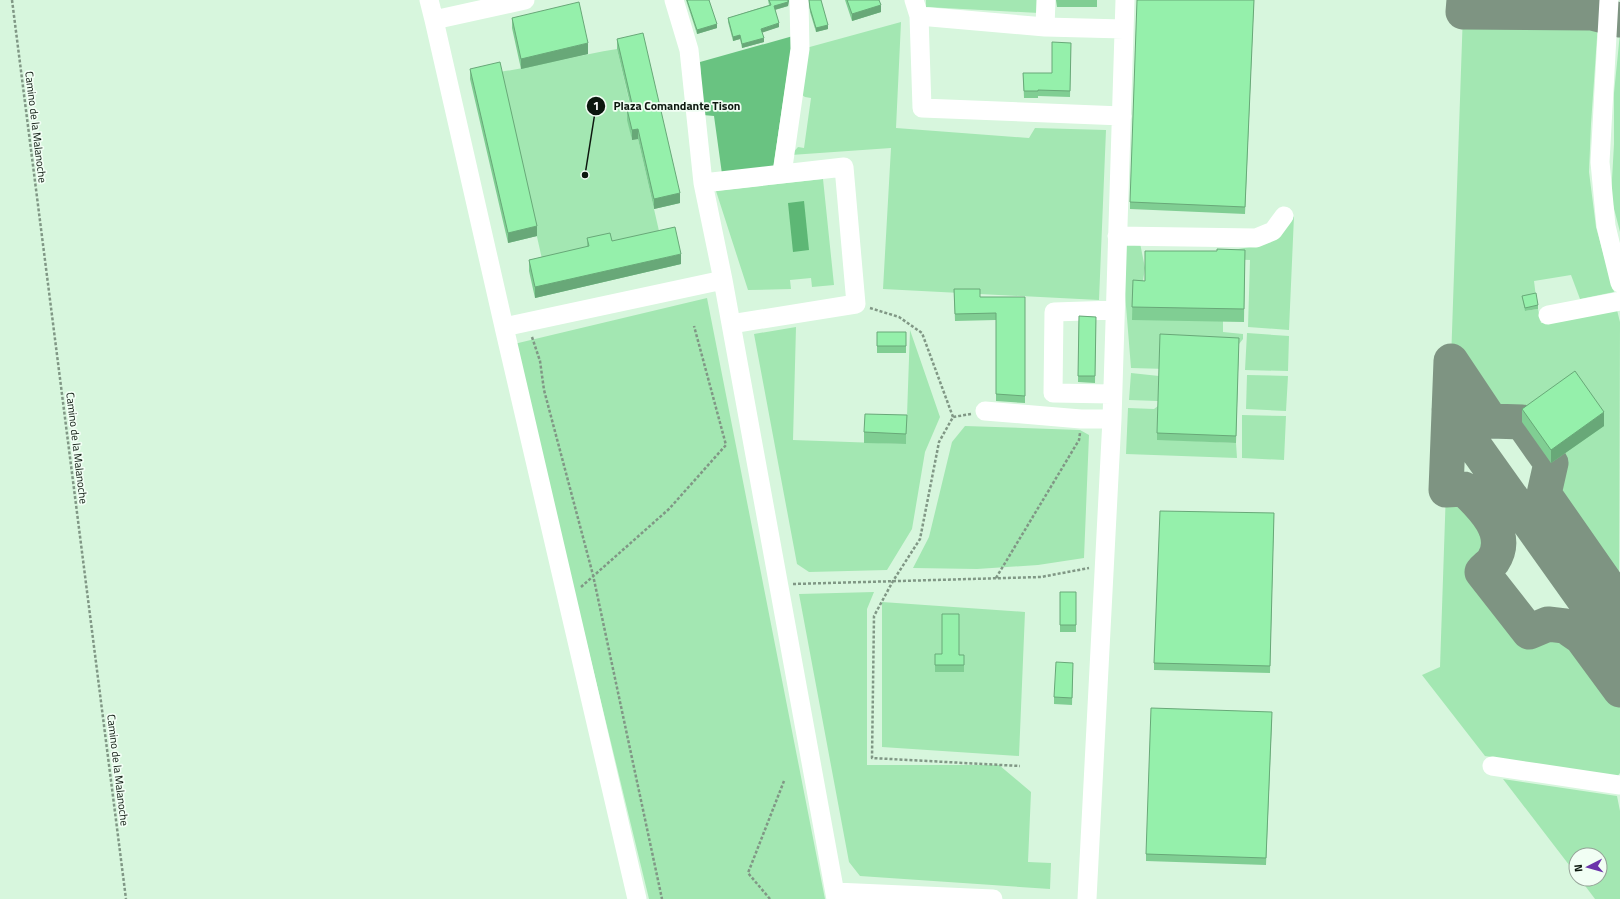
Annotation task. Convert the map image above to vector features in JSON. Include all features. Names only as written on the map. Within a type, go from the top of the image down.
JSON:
[{"type":"lane","points":[[429,0],[637,899]]},
{"type":"lane","points":[[434,20],[525,0]]},
{"type":"lane","points":[[674,0],[689,50],[703,183],[724,280],[835,896],[993,899]]},
{"type":"lane","points":[[782,174],[800,49],[798,0]]},
{"type":"lane","points":[[1045,26],[1046,0]]},
{"type":"lane","points":[[1087,899],[1112,419],[1125,0]]},
{"type":"lane","points":[[1609,0],[1600,162],[1606,226],[1620,282]]},
{"type":"lane","points":[[1122,116],[922,108],[917,8],[1045,26],[1124,29]]},
{"type":"lane","points":[[703,183],[844,167],[856,304],[731,324]]},
{"type":"lane","points":[[1118,236],[1256,238],[1273,231],[1284,216]]},
{"type":"lane","points":[[504,326],[724,280]]},
{"type":"lane","points":[[1548,315],[1620,301]]},
{"type":"lane","points":[[1112,394],[1053,393],[1054,312],[1115,310]]},
{"type":"lane","points":[[985,411],[1081,419],[1112,419]]},
{"type":"lane","points":[[1492,766],[1620,785]]},
{"type":"path","name":"Camino de la Malanoche","points":[[12,0],[126,899]]},
{"type":"path","points":[[856,304],[899,316],[922,333],[953,417],[939,442],[920,539],[892,581],[874,616],[872,758],[1020,766]]},
{"type":"path","points":[[527,322],[540,362],[544,390],[593,575],[662,899]]},
{"type":"path","points":[[568,600],[593,575],[670,509],[726,445],[694,326]]},
{"type":"path","points":[[953,417],[985,411]]},
{"type":"path","points":[[995,579],[1080,440],[1081,419]]},
{"type":"path","points":[[779,584],[1041,577],[1105,565]]},
{"type":"path","points":[[770,899],[748,873],[784,781]]},
{"type":"shaded area","points":[[926,0],[1038,0],[1039,13],[926,7]]},
{"type":"shaded area","points":[[1463,12],[1592,13],[1598,23],[1589,172],[1596,227],[1614,292],[1580,299],[1571,275],[1534,281],[1536,297],[1525,311],[1538,309],[1541,323],[1568,320],[1617,310],[1620,322],[1619,602],[1544,494],[1551,463],[1603,425],[1491,421],[1451,361]]},
{"type":"shaded area","points":[[901,22],[896,128],[1029,138],[1035,128],[1106,130],[1099,300],[883,289],[891,148],[791,155],[798,147],[804,148],[811,98],[805,97],[799,93],[806,48]]},
{"type":"shaded area","points":[[1620,33],[1620,232],[1611,197],[1614,144],[1614,93]]},
{"type":"shaded area","points":[[793,36],[773,168],[722,174],[714,116],[703,115],[700,62]]},
{"type":"shaded area","points":[[617,49],[633,118],[628,120],[632,140],[638,139],[659,231],[542,259],[500,72]]},
{"type":"shaded area","points":[[823,179],[834,285],[812,287],[811,278],[790,280],[791,289],[748,290],[716,191]]},
{"type":"shaded area","points":[[804,201],[809,250],[793,252],[788,203]]},
{"type":"shaded area","points":[[1294,216],[1289,330],[1248,327],[1250,260],[1226,259],[1216,253],[1261,245],[1286,228]]},
{"type":"shaded area","points":[[1140,243],[1145,268],[1141,293],[1223,321],[1223,332],[1243,334],[1243,339],[1239,344],[1160,341],[1202,370],[1131,368],[1123,269],[1126,245]]},
{"type":"shaded area","points":[[707,298],[825,899],[649,899],[514,344]]},
{"type":"shaded area","points":[[796,327],[793,440],[906,444],[910,330],[940,417],[925,452],[912,529],[887,570],[809,572],[797,564],[754,334]]},
{"type":"shaded area","points":[[1247,333],[1289,336],[1288,371],[1245,370]]},
{"type":"shaded area","points":[[1131,373],[1159,376],[1158,401],[1129,400]]},
{"type":"shaded area","points":[[1247,375],[1288,376],[1286,411],[1246,409]]},
{"type":"shaded area","points":[[1158,406],[1157,439],[1236,443],[1237,458],[1126,454],[1128,408],[1154,409]]},
{"type":"shaded area","points":[[1242,415],[1286,416],[1284,460],[1242,458]]},
{"type":"shaded area","points":[[965,426],[1080,430],[1089,435],[1084,558],[1038,565],[977,569],[913,568],[929,537],[952,442]]},
{"type":"shaded area","points":[[1464,489],[1486,512],[1492,521],[1499,541],[1498,551],[1493,561],[1482,572],[1529,631],[1548,624],[1565,626],[1581,637],[1618,687],[1620,697],[1620,773],[1617,777],[1485,756],[1422,675],[1440,667],[1446,490]]},
{"type":"shaded area","points":[[874,592],[867,609],[867,765],[999,765],[1031,792],[1028,862],[1051,863],[1050,889],[860,876],[849,862],[799,594]]},
{"type":"shaded area","points":[[882,602],[1025,612],[1019,756],[882,747]]},
{"type":"shaded area","points":[[1503,779],[1617,796],[1620,811],[1620,899],[1595,899],[1586,887],[1608,887],[1608,847],[1568,847],[1568,864]]},
{"type":"building","points":[[687,0],[709,0],[717,24],[697,30]]},
{"type":"building","points":[[769,0],[788,0],[788,2],[774,6],[779,23],[761,29],[764,38],[742,44],[740,35],[733,37],[728,18],[771,5]]},
{"type":"building","points":[[809,0],[821,0],[828,25],[816,28]]},
{"type":"building","points":[[847,0],[879,0],[881,5],[852,14]]},
{"type":"building","points":[[1137,0],[1254,0],[1245,207],[1130,202]]},
{"type":"building","points":[[579,2],[588,43],[521,59],[512,18]]},
{"type":"building","points":[[643,33],[680,193],[654,199],[638,129],[632,130],[627,109],[633,108],[617,39]]},
{"type":"building","points":[[1052,42],[1071,43],[1070,91],[1024,91],[1023,73],[1052,73]]},
{"type":"building","points":[[500,62],[537,226],[508,233],[470,69]]},
{"type":"building","points":[[675,227],[681,254],[535,287],[529,260],[589,246],[587,238],[610,233],[612,241]]},
{"type":"building","points":[[1217,249],[1245,250],[1244,309],[1132,307],[1133,280],[1145,281],[1145,251],[1217,251]]},
{"type":"building","points":[[954,289],[980,289],[980,297],[1025,297],[1025,396],[996,394],[996,313],[955,314]]},
{"type":"building","points":[[1536,293],[1538,305],[1525,308],[1522,296]]},
{"type":"building","points":[[1079,316],[1096,317],[1095,376],[1078,376]]},
{"type":"building","points":[[877,332],[906,332],[906,346],[877,346]]},
{"type":"building","points":[[1160,334],[1239,338],[1236,436],[1157,433]]},
{"type":"building","points":[[1575,371],[1604,412],[1551,450],[1522,409]]},
{"type":"building","points":[[865,414],[907,415],[906,434],[864,432]]},
{"type":"building","points":[[1160,511],[1274,513],[1270,666],[1154,663]]},
{"type":"building","points":[[1060,592],[1076,592],[1076,625],[1060,625]]},
{"type":"building","points":[[942,614],[959,614],[959,655],[964,655],[964,665],[935,665],[935,654],[942,654]]},
{"type":"building","points":[[1056,662],[1073,663],[1072,698],[1054,697]]},
{"type":"building","points":[[1151,708],[1272,712],[1266,858],[1146,854]]},
{"type":"taxiway","points":[[1464,0],[1463,12],[1592,13],[1620,20]]},
{"type":"taxiway","points":[[1620,603],[1544,494],[1551,463],[1522,422],[1491,421],[1451,361],[1446,490],[1464,489],[1479,504],[1492,521],[1499,541],[1498,551],[1493,561],[1482,572],[1529,632],[1548,624],[1565,626],[1581,637],[1620,690]]},
{"type":"taxiway","points":[[1449,410],[1620,650]]},
{"type":"place","name":"Plaza Comandante Tison","points":[[585,175]]}]
